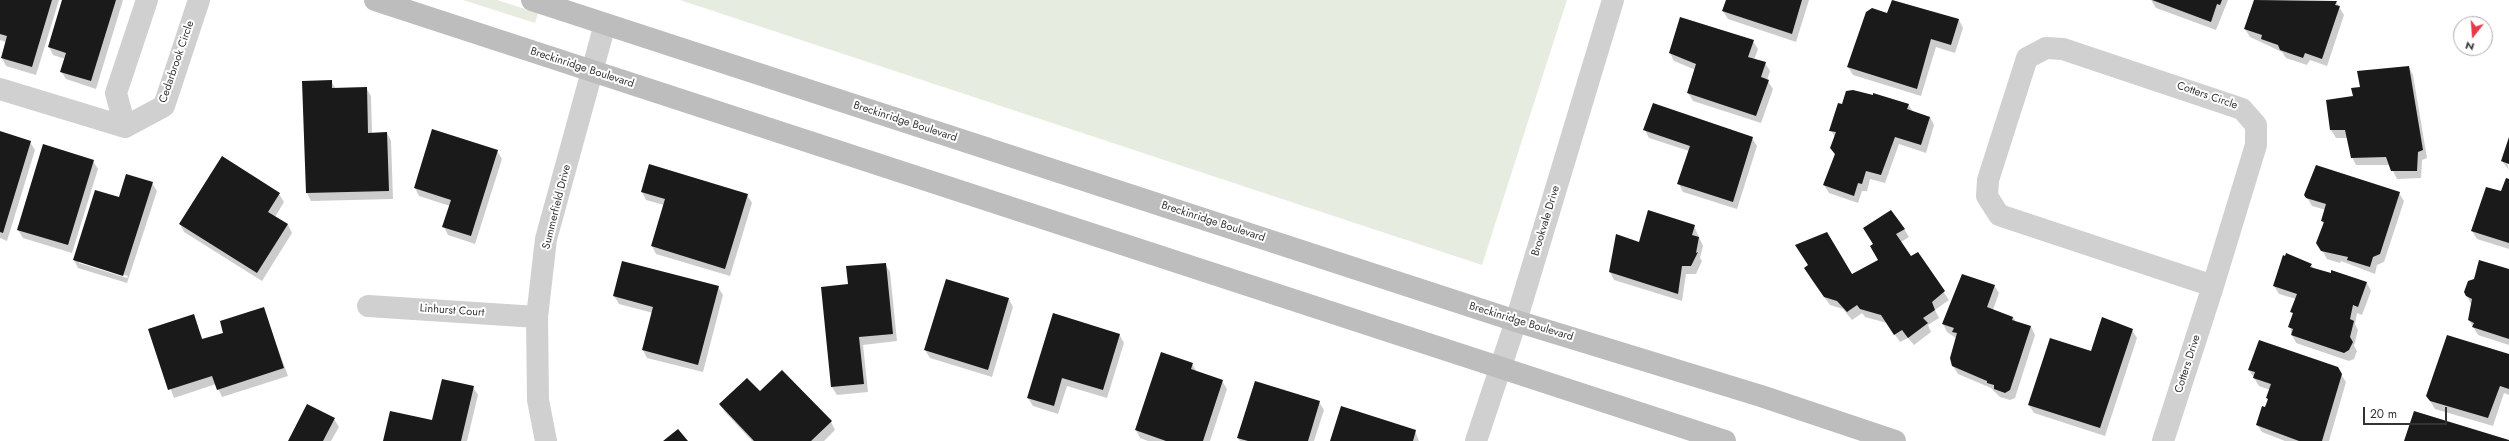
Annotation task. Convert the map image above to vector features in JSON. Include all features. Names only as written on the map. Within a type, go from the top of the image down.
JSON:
[{"type":"street","points":[[125,127],[116,93],[147,0]]},
{"type":"street","name":"Cedarbrook Circle","points":[[125,127],[164,106],[199,0]]},
{"type":"street","name":"Breckinridge Boulevard","points":[[375,0],[1500,366],[1725,441]]},
{"type":"street","name":"Breckinridge Boulevard","points":[[532,0],[1516,321],[1761,396],[1895,441]]},
{"type":"street","name":"Brookvale Drive","points":[[1476,441],[1516,321],[1613,0]]},
{"type":"street","name":"Summerfield Drive","points":[[546,441],[538,400],[537,317],[546,239],[605,24]]},
{"type":"street","name":"Cotters Circle","points":[[2046,48],[2063,49],[2242,108],[2256,125],[2256,145],[2213,286],[1999,215],[1987,196],[1988,180],[2028,58],[2046,48]]},
{"type":"street","points":[[0,88],[125,127]]},
{"type":"street","name":"Cotters Drive","points":[[2163,441],[2213,286]]},
{"type":"street","name":"Linhurst Court","points":[[368,306],[537,317]]},
{"type":"shaded area","points":[[463,0],[497,0],[538,13],[535,23]]},
{"type":"shaded area","points":[[680,0],[1567,0],[1482,265]]},
{"type":"building","points":[[0,0],[52,0],[32,67],[1,58],[7,36],[0,34]]},
{"type":"building","points":[[62,0],[116,0],[91,81],[60,72],[66,53],[48,47]]},
{"type":"building","points":[[1726,0],[1802,0],[1792,34],[1722,11]]},
{"type":"building","points":[[1892,0],[1959,19],[1951,45],[1931,39],[1917,89],[1847,67],[1866,12],[1872,8],[1887,13]]},
{"type":"building","points":[[2152,0],[2222,0],[2220,5],[2217,4],[2211,22]]},
{"type":"building","points":[[2254,0],[2337,1],[2335,5],[2340,6],[2322,59],[2305,53],[2303,58],[2280,50],[2278,45],[2261,39],[2262,35],[2244,29]]},
{"type":"building","points":[[1680,17],[1754,40],[1748,57],[1766,62],[1761,77],[1769,80],[1756,116],[1687,93],[1696,64],[1669,53]]},
{"type":"building","points":[[2409,66],[2423,150],[2418,152],[2417,171],[2391,171],[2386,157],[2351,158],[2345,130],[2330,130],[2326,100],[2353,96],[2351,88],[2360,87],[2357,71]]},
{"type":"building","points":[[332,80],[332,88],[367,87],[368,133],[387,132],[389,191],[306,193],[302,81]]},
{"type":"building","points":[[1853,90],[1873,95],[1873,93],[1909,104],[1907,109],[1930,117],[1921,145],[1895,137],[1881,175],[1866,171],[1862,184],[1858,183],[1854,196],[1823,185],[1835,154],[1830,148],[1836,132],[1829,131],[1838,103],[1842,104],[1846,91]]},
{"type":"building","points":[[1653,103],[1753,137],[1733,202],[1677,184],[1690,146],[1643,130]]},
{"type":"building","points":[[432,129],[498,150],[471,236],[442,227],[451,200],[414,188]]},
{"type":"building","points":[[0,131],[31,141],[3,233],[0,232]]},
{"type":"building","points":[[2509,137],[2509,164],[2501,161]]},
{"type":"building","points":[[43,144],[94,160],[68,245],[17,230]]},
{"type":"building","points":[[222,156],[280,193],[268,212],[288,224],[257,273],[179,224]]},
{"type":"building","points":[[649,164],[748,194],[725,269],[651,246],[665,199],[641,192]]},
{"type":"building","points":[[2316,165],[2400,192],[2380,254],[2373,257],[2370,267],[2347,260],[2348,257],[2321,251],[2316,243],[2324,222],[2321,221],[2326,204],[2306,198],[2304,195]]},
{"type":"building","points":[[126,174],[153,182],[123,276],[73,260],[95,190],[119,197]]},
{"type":"building","points":[[2506,178],[2509,179],[2509,243],[2471,231],[2486,187],[2501,191]]},
{"type":"building","points":[[1648,210],[1695,225],[1692,235],[1699,237],[1696,253],[1698,252],[1691,266],[1682,266],[1678,294],[1609,272],[1616,234],[1639,242]]},
{"type":"building","points":[[1891,210],[1905,229],[1896,234],[1911,256],[1918,252],[1945,291],[1932,302],[1935,310],[1923,318],[1928,323],[1908,338],[1902,330],[1894,335],[1881,315],[1860,309],[1857,305],[1847,312],[1837,301],[1824,297],[1804,268],[1808,265],[1795,245],[1827,232],[1852,274],[1878,260],[1870,246],[1873,244],[1863,228]]},
{"type":"building","points":[[2286,253],[2312,264],[2310,267],[2331,273],[2331,270],[2367,282],[2358,307],[2353,305],[2350,319],[2354,321],[2350,337],[2353,342],[2349,350],[2344,353],[2291,335],[2293,329],[2288,327],[2293,313],[2290,312],[2297,294],[2273,286],[2283,255],[2285,256]]},
{"type":"building","points":[[2479,260],[2509,269],[2509,339],[2472,327],[2474,323],[2468,320],[2472,299],[2466,296],[2464,292],[2468,281],[2474,279]]},
{"type":"building","points":[[622,261],[719,286],[698,365],[642,350],[653,307],[613,296]]},
{"type":"building","points":[[886,263],[893,334],[859,337],[864,384],[831,387],[821,287],[848,284],[846,266]]},
{"type":"building","points":[[1962,274],[1995,285],[1987,307],[2013,317],[2012,320],[2031,326],[2010,390],[2005,393],[1994,389],[1994,385],[1987,383],[1987,381],[1952,366],[1950,358],[1957,333],[1952,332],[1954,328],[1942,324]]},
{"type":"building","points":[[946,279],[1009,298],[988,370],[924,350]]},
{"type":"building","points":[[264,307],[284,368],[217,390],[212,376],[168,390],[148,329],[194,314],[202,339],[223,333],[220,321]]},
{"type":"building","points":[[1053,313],[1120,334],[1103,390],[1062,378],[1054,406],[1027,398]]},
{"type":"building","points":[[2102,317],[2133,329],[2100,428],[2028,405],[2050,338],[2091,351]]},
{"type":"building","points":[[2447,335],[2509,354],[2509,389],[2500,386],[2488,418],[2430,401],[2426,396]]},
{"type":"building","points":[[2259,340],[2338,367],[2342,374],[2322,441],[2299,441],[2256,425],[2262,406],[2265,407],[2268,399],[2266,398],[2271,384],[2253,378],[2255,372],[2248,370]]},
{"type":"building","points":[[1161,352],[1193,363],[1191,369],[1223,380],[1203,441],[1166,441],[1135,430]]},
{"type":"building","points":[[782,370],[832,421],[811,441],[754,441],[719,404],[747,378],[760,391]]},
{"type":"building","points":[[442,379],[474,386],[461,441],[383,441],[390,411],[432,420]]},
{"type":"building","points":[[1255,381],[1320,401],[1308,441],[1248,441],[1237,438]]},
{"type":"building","points":[[307,404],[335,418],[323,441],[288,441]]},
{"type":"building","points":[[1341,406],[1416,430],[1413,441],[1330,441]]},
{"type":"building","points":[[2414,411],[2509,440],[2509,441],[2404,441]]},
{"type":"building","points":[[678,429],[688,441],[663,441]]}]
